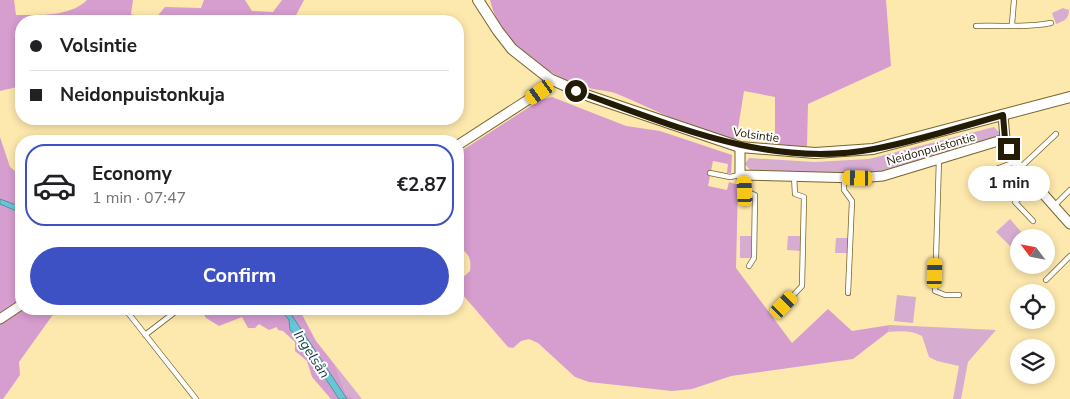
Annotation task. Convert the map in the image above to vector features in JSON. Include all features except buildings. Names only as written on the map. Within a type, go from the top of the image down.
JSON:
[{"type":"street","name":"Volsintie","points":[[478,0],[512,49],[550,79],[582,94],[740,147],[815,154],[874,150],[1070,97]]},
{"type":"street","points":[[464,141],[540,92],[550,79]]},
{"type":"street","points":[[1003,115],[1005,139],[1017,165],[1070,224]]},
{"type":"street","name":"Neidonpuistontie","points":[[742,175],[882,176],[1005,139]]},
{"type":"street","points":[[740,147],[742,175]]},
{"type":"street","points":[[0,319],[15,310]]},
{"type":"lane","points":[[1012,24],[1014,0]]},
{"type":"lane","points":[[976,26],[1012,24],[1034,27],[1051,23]]},
{"type":"lane","points":[[977,176],[1017,165],[1056,134]]},
{"type":"lane","points":[[939,159],[935,291],[944,295],[959,295]]},
{"type":"lane","points":[[710,173],[730,177],[742,175],[745,191],[755,195],[754,258],[749,266]]},
{"type":"lane","points":[[784,305],[802,286],[804,197],[795,194],[794,176]]},
{"type":"lane","points":[[844,177],[844,190],[852,201],[848,293]]},
{"type":"lane","points":[[1033,221],[1016,202],[1034,185]]},
{"type":"lane","points":[[1054,206],[1070,190]]},
{"type":"lane","points":[[1046,280],[1070,256]]},
{"type":"lane","points":[[130,315],[196,399]]},
{"type":"lane","points":[[145,335],[171,315]]},
{"type":"shaded area","points":[[0,0],[14,0],[16,15],[15,87],[0,91]]},
{"type":"shaded area","points":[[87,0],[133,0],[131,14],[135,15],[44,15],[72,10]]},
{"type":"shaded area","points":[[204,0],[245,0],[252,11],[273,12],[282,0],[304,0],[296,15],[158,15],[165,7],[201,8]]},
{"type":"shaded area","points":[[490,0],[886,0],[891,66],[808,104],[807,147],[775,146],[775,97],[744,91],[736,141],[695,128],[615,93],[585,87],[554,74],[526,55],[514,43],[503,30],[495,16]]},
{"type":"shaded area","points":[[1063,8],[1069,10],[1068,16],[1064,21],[1056,24],[1052,13]]},
{"type":"shaded area","points":[[552,97],[626,126],[660,131],[732,155],[731,173],[727,173],[728,164],[713,161],[708,186],[727,190],[729,182],[738,185],[736,268],[792,343],[828,309],[852,331],[890,325],[888,332],[853,359],[731,376],[692,389],[672,391],[589,382],[575,377],[538,343],[529,339],[521,341],[513,348],[508,347],[464,296],[464,276],[470,271],[470,263],[464,251],[464,149],[540,100]]},
{"type":"shaded area","points":[[994,127],[1000,133],[998,138],[870,175],[751,171],[745,164],[749,158],[815,162],[869,159]]},
{"type":"shaded area","points":[[0,137],[10,167],[15,171],[15,315],[53,315],[19,362],[20,375],[3,399],[0,399]]},
{"type":"shaded area","points":[[1010,219],[1019,229],[1010,229],[1010,246],[996,232]]},
{"type":"shaded area","points":[[740,236],[751,236],[751,258],[740,258]]},
{"type":"shaded area","points":[[788,236],[801,236],[801,251],[787,250]]},
{"type":"shaded area","points":[[836,238],[849,238],[848,253],[835,253]]},
{"type":"shaded area","points":[[897,295],[916,297],[913,323],[894,321]]},
{"type":"shaded area","points":[[204,315],[285,315],[289,320],[290,330],[301,338],[339,399],[331,399],[312,377],[307,361],[295,351],[295,342],[283,331],[278,330],[277,327],[269,330],[259,324],[255,328],[248,328],[242,317],[219,326]]},
{"type":"shaded area","points":[[291,315],[302,315],[316,341],[335,365],[346,394],[355,399],[347,399]]},
{"type":"shaded area","points":[[890,325],[996,330],[968,362],[961,399],[953,399],[959,366],[937,361],[929,357],[922,336],[910,332],[888,332]]},
{"type":"shaded area","points":[[335,365],[362,399],[355,399],[346,394]]},
{"type":"water","points":[[0,199],[15,205],[15,210],[0,204]]},
{"type":"water","name":"Ingelsån","points":[[285,315],[292,315],[347,399],[339,399],[301,338],[290,330],[289,320]]},
{"type":"route","points":[[576,91],[740,147],[815,154],[874,150],[1003,115],[1005,139],[1009,149]]}]
